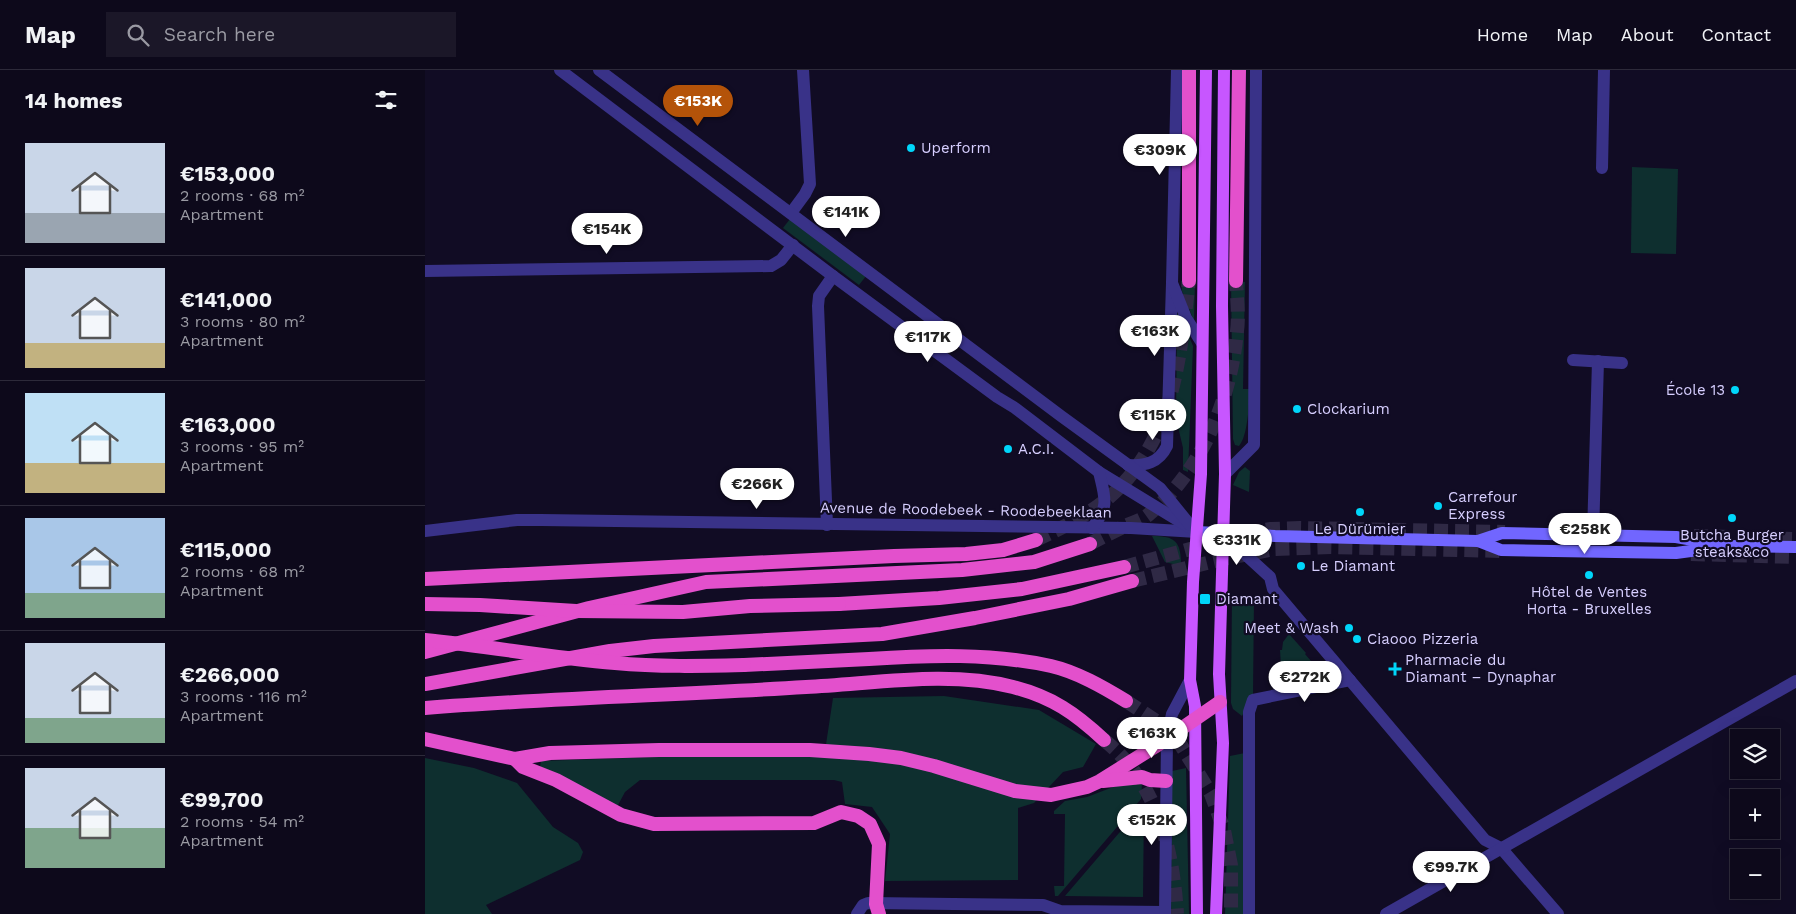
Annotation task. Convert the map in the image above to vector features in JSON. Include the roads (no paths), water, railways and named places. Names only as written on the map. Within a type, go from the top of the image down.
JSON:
[{"type":"highway","points":[[1189,70],[1189,281]]},
{"type":"highway","points":[[1236,281],[1239,70]]},
{"type":"highway","points":[[425,579],[966,554],[1003,550],[1036,540]]},
{"type":"highway","points":[[425,652],[589,608],[705,582],[962,570],[1034,562],[1090,544]]},
{"type":"highway","points":[[425,604],[576,611],[683,612],[750,606],[839,604],[939,598],[1022,589],[1124,567]]},
{"type":"highway","points":[[425,684],[610,651],[645,647],[883,634],[1069,599],[1132,582]]},
{"type":"highway","points":[[425,640],[469,644],[615,664],[683,667],[943,655],[979,656],[1050,666],[1106,689],[1126,701]]},
{"type":"highway","points":[[425,708],[808,687],[880,681],[951,680],[984,682],[1013,687],[1042,696],[1069,710],[1104,740]]},
{"type":"highway","points":[[425,739],[515,760],[550,753],[810,750],[869,754],[901,758],[1015,791],[1051,795],[1087,787],[1100,781],[1221,702]]},
{"type":"highway","points":[[515,760],[523,767],[556,780],[621,815],[654,824],[814,823],[841,812],[858,816],[870,824],[879,844],[877,909]]},
{"type":"highway","points":[[1100,781],[1142,777],[1150,780],[1166,781]]},
{"type":"main road","points":[[1197,914],[1195,706],[1189,680],[1201,474],[1206,70]]},
{"type":"main road","points":[[1216,914],[1223,743],[1219,674],[1225,474],[1222,306],[1223,70]]},
{"type":"main road","name":"Avenue de Roodebeek - Roodebeeklaan","points":[[1197,532],[1477,541],[1501,550],[1676,553],[1728,546],[1796,547]]},
{"type":"main road","name":"Avenue de Roodebeek - Roodebeeklaan","points":[[1477,541],[1502,533],[1676,537],[1728,546]]},
{"type":"main road","name":"Avenue de Roodebeek - Roodebeeklaan","points":[[1564,551],[1593,535]]},
{"type":"street","points":[[560,70],[833,276],[1015,408],[1099,472],[1197,532]]},
{"type":"street","points":[[599,70],[1160,488],[1197,532]]},
{"type":"street","points":[[791,213],[810,184],[803,70]]},
{"type":"street","points":[[1128,465],[1141,466],[1157,460],[1163,455],[1167,446],[1177,70]]},
{"type":"street","points":[[1225,474],[1254,445],[1256,70]]},
{"type":"street","points":[[1602,168],[1604,70]]},
{"type":"street","points":[[605,104],[619,85]]},
{"type":"street","points":[[425,271],[771,266],[781,260],[793,245]]},
{"type":"street","points":[[827,525],[818,306],[819,296],[833,276]]},
{"type":"street","points":[[1171,283],[1186,318],[1202,343]]},
{"type":"street","points":[[877,307],[891,288]]},
{"type":"street","points":[[1573,360],[1622,363]]},
{"type":"street","points":[[1593,535],[1598,361]]},
{"type":"street","points":[[1092,528],[1099,519],[1106,499],[1099,472]]},
{"type":"street","name":"Avenue de Roodebeek - Roodebeeklaan","points":[[425,531],[509,521],[541,520],[1092,528],[1197,532]]},
{"type":"street","points":[[1223,534],[1270,577],[1273,589],[1485,840],[1501,848],[1558,914]]},
{"type":"street","points":[[857,914],[863,905],[877,909],[1043,905],[1057,913],[1165,913],[1167,738],[1172,714],[1189,680]]},
{"type":"street","points":[[1249,914],[1249,712],[1253,700],[1350,680]]},
{"type":"street","points":[[1386,914],[1796,681]]},
{"type":"tunnel","points":[[1036,540],[1081,517],[1111,496],[1138,465],[1153,441],[1164,416],[1178,364],[1189,281]]},
{"type":"tunnel","points":[[1090,544],[1148,515],[1184,477],[1211,432],[1228,382],[1234,357],[1238,325],[1236,281]]},
{"type":"tunnel","points":[[1124,567],[1252,532],[1271,529],[1505,532]]},
{"type":"tunnel","points":[[1694,536],[1796,539]]},
{"type":"tunnel","points":[[1132,581],[1274,549],[1331,547],[1502,551]]},
{"type":"tunnel","points":[[1691,554],[1796,557]]},
{"type":"tunnel","points":[[1126,701],[1167,728],[1179,742],[1211,794],[1224,830],[1231,865],[1231,914]]},
{"type":"tunnel","points":[[1104,740],[1122,757],[1137,776],[1159,818],[1171,865],[1177,914]]},
{"type":"place","name":"Uperform","points":[[911,148]]},
{"type":"place","name":"École 13","points":[[1735,390]]},
{"type":"place","name":"Clockarium","points":[[1297,409]]},
{"type":"place","name":"A.C.I.","points":[[1008,449]]},
{"type":"place","name":"Carrefour Express","points":[[1438,506]]},
{"type":"place","name":"Le Dürümier","points":[[1360,512]]},
{"type":"place","name":"Butcha Burger steaks&co","points":[[1732,518]]},
{"type":"place","name":"Le Diamant","points":[[1301,566]]},
{"type":"place","name":"Hôtel de Ventes Horta - Bruxelles","points":[[1589,575]]},
{"type":"place","name":"Diamant","points":[[1205,599]]},
{"type":"place","name":"Meet & Wash","points":[[1349,628]]},
{"type":"place","name":"Ciaooo Pizzeria","points":[[1357,639]]},
{"type":"place","name":"Pharmacie du Diamant – Dynaphar","points":[[1395,669]]}]
